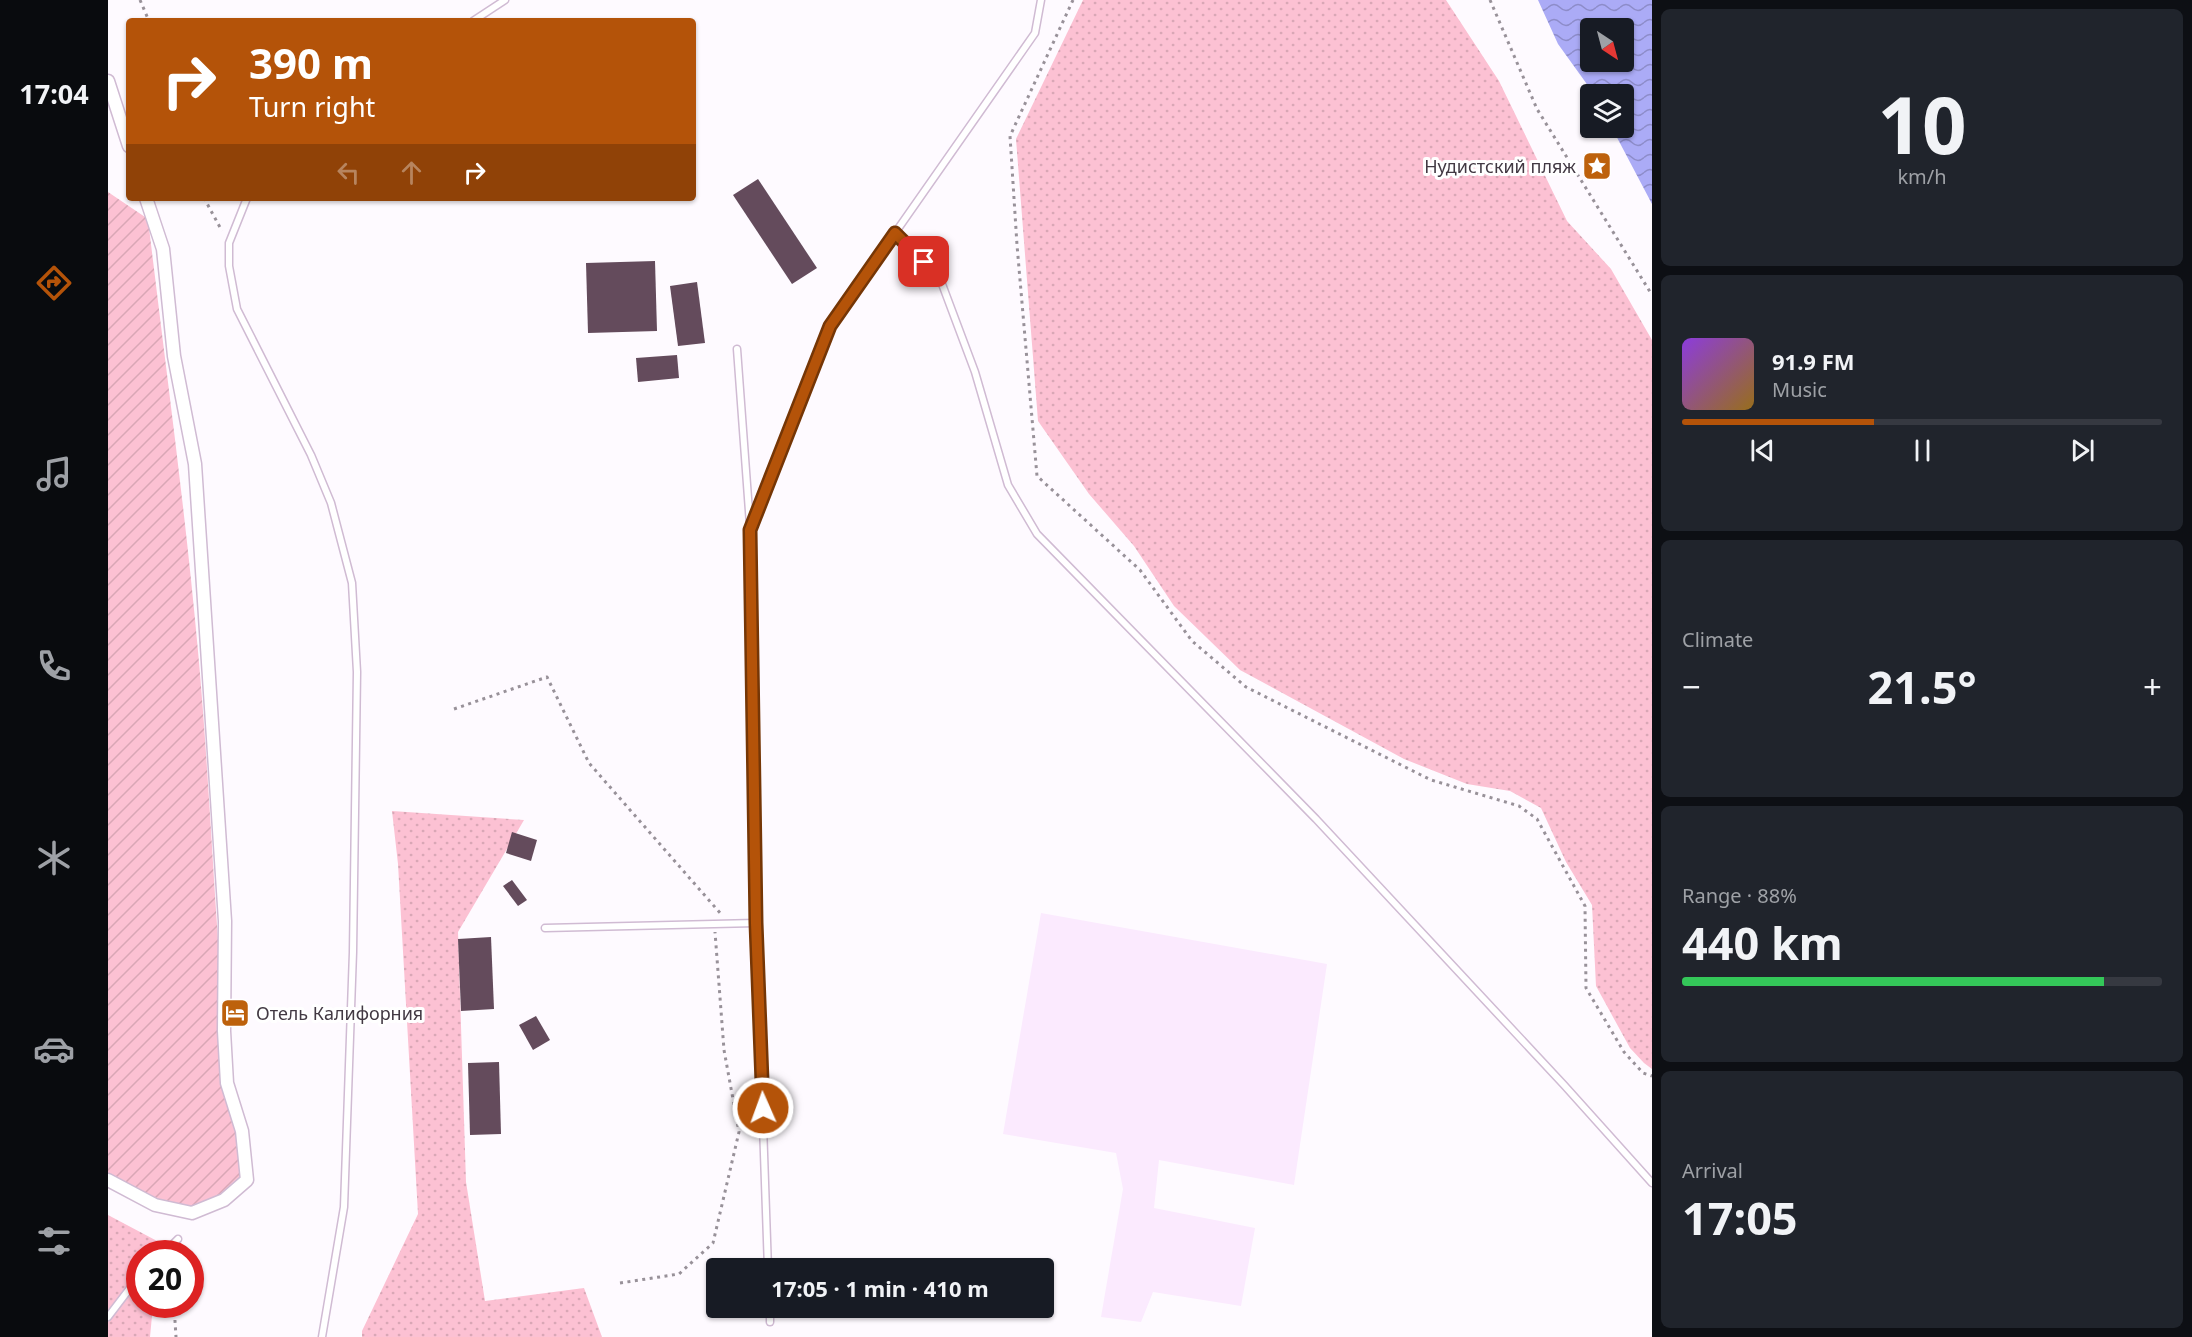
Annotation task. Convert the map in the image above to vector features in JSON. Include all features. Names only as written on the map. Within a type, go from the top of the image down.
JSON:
[{"type":"street","points":[[108,81],[126,137]]},
{"type":"street","points":[[108,1180],[155,1205],[192,1214],[224,1200],[247,1180],[242,1131],[227,1083],[224,1031],[225,921],[195,464],[174,356],[163,249],[147,201]]},
{"type":"lane","points":[[477,18],[504,0]]},
{"type":"lane","points":[[750,530],[830,326],[1035,33],[1041,0]]},
{"type":"lane","points":[[246,201],[229,243],[229,266],[237,309],[311,455],[331,503],[352,583],[357,672],[353,952],[344,1207],[322,1337]]},
{"type":"lane","points":[[895,233],[939,276],[975,372],[1008,486],[1037,534],[1316,819],[1556,1076],[1652,1183]]},
{"type":"lane","points":[[737,350],[750,530],[756,923],[768,1258]]},
{"type":"lane","points":[[545,928],[756,923]]},
{"type":"lane","points":[[108,1317],[126,1293]]},
{"type":"path","points":[[140,0],[148,18]]},
{"type":"path","points":[[1073,0],[1010,136],[1037,476],[1140,570],[1192,641],[1246,687],[1431,780],[1519,806],[1537,819],[1585,906],[1586,988],[1624,1052],[1643,1073],[1652,1076]]},
{"type":"path","points":[[1490,0],[1537,109],[1652,295]]},
{"type":"path","points":[[206,201],[229,243]]},
{"type":"path","points":[[454,709],[547,677],[589,763],[730,924]]},
{"type":"path","points":[[620,1284],[678,1274],[713,1243],[739,1132],[724,1050],[714,924]]},
{"type":"path","points":[[175,1318],[176,1337]]},
{"type":"shaded area","points":[[1083,0],[1446,0],[1499,81],[1567,221],[1611,269],[1652,340],[1652,1069],[1630,1048],[1596,986],[1592,905],[1566,862],[1541,808],[1510,791],[1467,784],[1404,759],[1240,670],[1174,606],[1134,546],[1089,494],[1038,421],[1016,139]]},
{"type":"shaded area","points":[[108,192],[148,219],[193,597],[226,1046],[242,1177],[215,1200],[196,1209],[188,1210],[165,1204],[108,1176]]},
{"type":"shaded area","points":[[392,811],[524,820],[458,932],[466,1182],[485,1301],[584,1288],[602,1337],[362,1337],[362,1331],[418,1214],[398,864]]},
{"type":"shaded area","points":[[1041,913],[1327,964],[1294,1185],[1159,1160],[1154,1208],[1255,1228],[1241,1306],[1153,1292],[1141,1322],[1101,1317],[1123,1189],[1116,1153],[1003,1134]]},
{"type":"shaded area","points":[[108,1215],[155,1240],[126,1240],[126,1318],[152,1318],[150,1337],[108,1337]]},
{"type":"water","points":[[1538,0],[1652,0],[1652,204],[1617,138],[1634,138],[1634,84],[1587,84],[1558,44]]},
{"type":"building","points":[[758,179],[817,268],[792,284],[733,195]]},
{"type":"building","points":[[655,261],[657,331],[588,333],[586,263]]},
{"type":"building","points":[[697,282],[705,343],[678,346],[670,286]]},
{"type":"building","points":[[677,355],[679,378],[638,382],[636,358]]},
{"type":"building","points":[[512,832],[537,840],[531,861],[506,853]]},
{"type":"building","points":[[512,880],[527,900],[518,906],[503,886]]},
{"type":"building","points":[[491,937],[494,1009],[461,1011],[458,939]]},
{"type":"building","points":[[536,1016],[550,1040],[533,1050],[519,1025]]},
{"type":"building","points":[[499,1062],[501,1134],[470,1135],[468,1063]]},
{"type":"place","name":"Нудистский пляж","points":[[1597,166]]},
{"type":"place","name":"Отель Калифорния","points":[[235,1013]]},
{"type":"route","points":[[763,1108],[756,923],[750,530],[830,326],[895,233],[924,262]]}]
